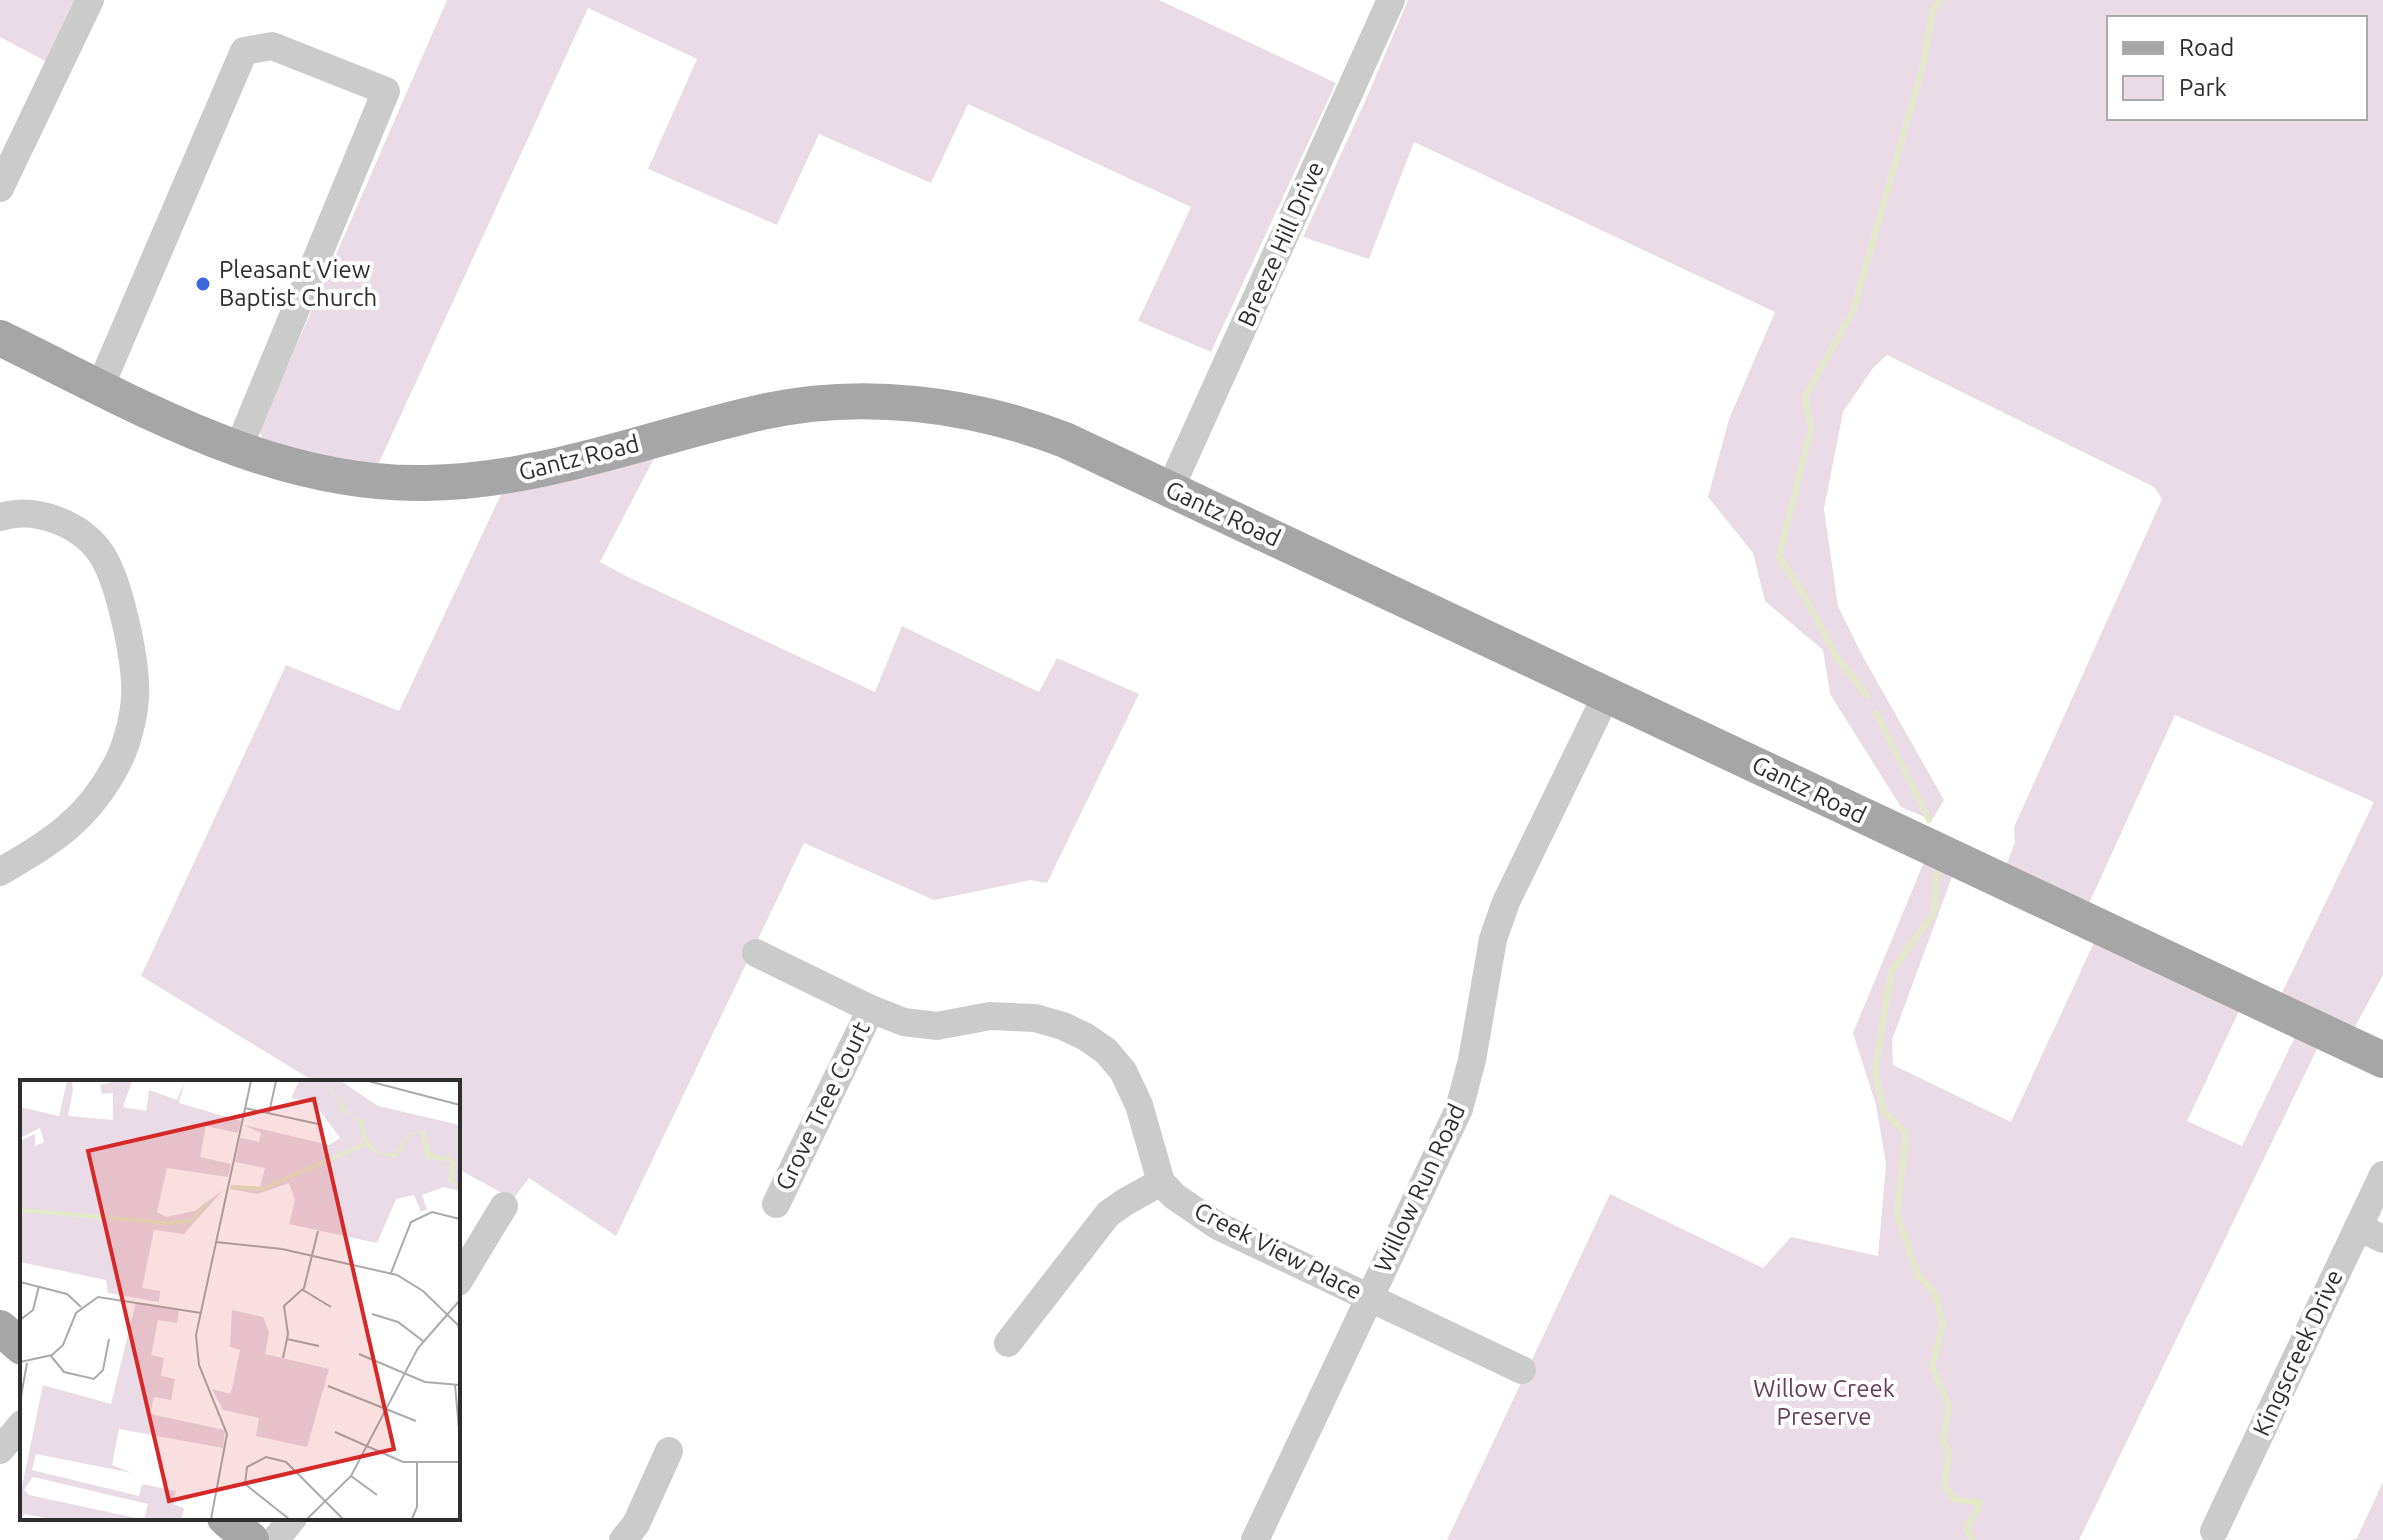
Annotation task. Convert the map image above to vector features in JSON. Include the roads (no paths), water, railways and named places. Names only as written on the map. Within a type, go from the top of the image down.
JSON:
[{"type":"main road","name":"Gantz Road","points":[[0,338],[161,417],[238,449],[315,472],[348,478],[421,484],[525,472],[764,411],[836,404],[917,403],[958,408],[1033,428],[1170,489],[2383,1060]]},
{"type":"main road","points":[[0,1328],[20,1345]]},
{"type":"main road","points":[[227,1520],[251,1540]]},
{"type":"street","points":[[0,188],[90,0]]},
{"type":"street","name":"Breeze Hill Drive","points":[[1170,489],[1391,0]]},
{"type":"street","points":[[100,387],[244,51],[272,46],[386,91],[238,449]]},
{"type":"street","points":[[0,517],[23,513],[42,516],[80,533],[104,558],[117,592],[132,652],[136,697],[119,760],[97,795],[52,841],[0,872]]},
{"type":"street","name":"Willow Run Road","points":[[1255,1540],[1459,1109],[1472,1060],[1493,939],[1506,902],[1607,694]]},
{"type":"street","points":[[756,953],[904,1022],[937,1026],[990,1016],[1035,1018],[1063,1026],[1106,1051],[1123,1071],[1139,1105],[1161,1182],[1108,1214],[1008,1343]]},
{"type":"street","name":"Grove Tree Court","points":[[776,1204],[871,1009]]},
{"type":"street","name":"Kingscreek Drive","points":[[2214,1531],[2370,1233],[2383,1175]]},
{"type":"street","name":"Creek View Place","points":[[1161,1182],[1174,1196],[1218,1226],[1522,1370]]},
{"type":"street","points":[[460,1279],[504,1206]]},
{"type":"street","points":[[0,1450],[20,1426]]},
{"type":"street","points":[[623,1540],[636,1524],[669,1451]]},
{"type":"street","points":[[275,1540],[291,1520]]},
{"type":"waterway","points":[[1867,696],[1836,656],[1802,592],[1779,557],[1811,428],[1805,396],[1853,311],[1923,65],[1933,10],[1940,0]]},
{"type":"waterway","points":[[1876,713],[1929,820]]},
{"type":"waterway","points":[[1937,870],[1934,913],[1891,972],[1875,1071],[1884,1112],[1906,1133],[1897,1215],[1918,1275],[1934,1292],[1943,1323],[1932,1367],[1949,1406],[1943,1441],[1949,1453],[1944,1485],[1954,1499],[1980,1503],[1966,1529],[1972,1540]]},
{"type":"place","name":"Pleasant View Baptist Church","points":[[203,284]]},
{"type":"park label","name":"Willow Creek Preserve","points":[[1824,1403]]}]
